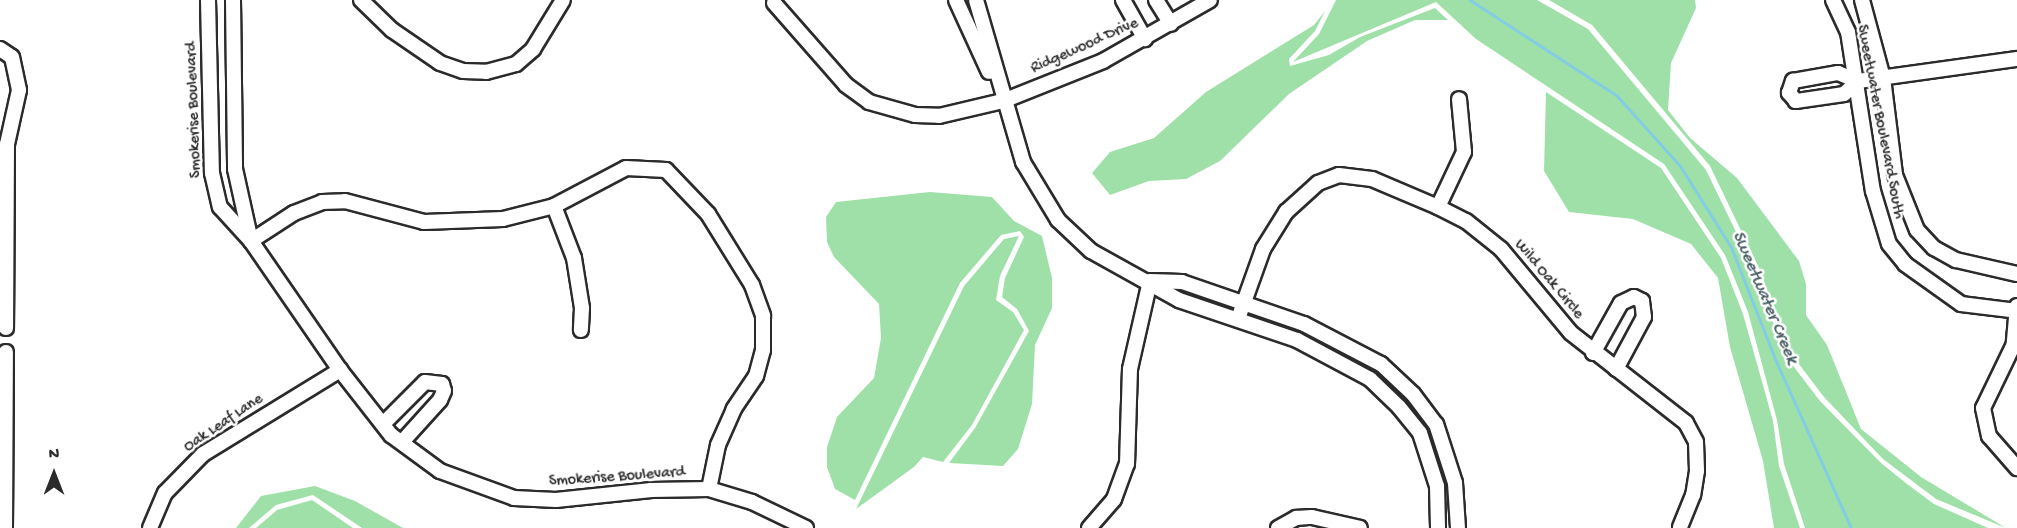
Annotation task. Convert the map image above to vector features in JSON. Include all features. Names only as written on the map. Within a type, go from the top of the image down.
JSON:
[{"type":"street","name":"Smokerise Boulevard","points":[[208,0],[212,173],[220,207],[251,241],[340,370],[383,424],[402,442],[440,471],[514,498],[556,500],[651,490],[709,489],[752,502],[806,528]]},
{"type":"street","name":"Smokerise Boulevard","points":[[232,0],[235,169],[251,241]]},
{"type":"street","points":[[361,0],[392,30],[440,63],[464,71],[486,72],[516,64],[532,49],[563,0]]},
{"type":"street","points":[[956,0],[1003,101]]},
{"type":"street","points":[[976,0],[1003,101],[1023,162],[1058,220],[1091,251],[1150,281],[1179,300],[1297,340],[1370,379],[1420,433],[1437,486],[1438,528]]},
{"type":"street","points":[[1123,0],[1145,39]]},
{"type":"street","points":[[1156,0],[1171,24]]},
{"type":"street","name":"Ridgewood Drive","points":[[774,3],[846,85],[869,102],[915,115],[939,116],[1003,101],[1103,61],[1210,0]]},
{"type":"street","name":"Sweetwater Boulevard South","points":[[1833,0],[1848,32],[1858,81],[1873,191],[1889,244],[1905,264],[1961,304],[2017,311]]},
{"type":"street","name":"Sweetwater Boulevard South","points":[[1862,0],[1883,78],[1895,175],[1917,230],[1934,248],[1956,260],[2017,274]]},
{"type":"street","points":[[0,49],[12,57],[19,90],[7,144],[3,274],[6,327]]},
{"type":"street","points":[[1858,81],[2017,59]]},
{"type":"street","points":[[1438,207],[1464,152],[1459,99]]},
{"type":"street","points":[[209,113],[234,112]]},
{"type":"street","points":[[251,241],[294,213],[322,202],[345,201],[391,215],[454,223],[503,219],[554,206],[626,168],[666,170],[708,214],[752,285],[763,316],[763,350],[756,376],[718,445],[709,489]]},
{"type":"street","name":"Wild Oak Circle","points":[[1238,319],[1255,266],[1275,229],[1286,212],[1318,183],[1339,175],[1372,179],[1438,207],[1466,221],[1501,249],[1542,302],[1593,353],[1686,423],[1696,442],[1693,495],[1680,528]]},
{"type":"street","points":[[554,206],[574,258],[582,308],[582,330]]},
{"type":"street","points":[[1150,281],[1182,282],[1244,302],[1304,324],[1381,364],[1413,394],[1436,424],[1455,483],[1458,528]]},
{"type":"street","points":[[1089,528],[1114,499],[1127,464],[1130,369],[1150,281]]},
{"type":"street","points":[[1593,353],[1621,303],[1634,297],[1642,301],[1644,317],[1616,369]]},
{"type":"street","points":[[2017,306],[2007,362],[1983,408],[1989,436],[2017,468]]},
{"type":"street","points":[[5,528],[3,411],[6,352]]},
{"type":"street","points":[[1370,379],[1381,364]]},
{"type":"street","name":"Oak Leaf Lane","points":[[150,528],[165,493],[203,454],[340,370]]},
{"type":"street","points":[[383,424],[425,382],[442,384],[444,392],[440,400],[402,442]]},
{"type":"street","points":[[1278,528],[1296,518],[1312,517],[1360,528]]},
{"type":"green space","points":[[1336,0],[1537,0],[1588,29],[1706,170],[1755,271],[1784,354],[1820,401],[1881,463],[1907,484],[1934,504],[1988,528],[1805,528],[1784,464],[1777,420],[1748,312],[1725,255],[1664,164],[1476,39],[1436,2],[1293,62],[1319,34]]},
{"type":"green space","points":[[1549,0],[1695,0],[1696,8],[1671,63],[1668,110],[1690,138],[1737,178],[1799,261],[1806,284],[1806,315],[1827,345],[1861,429],[1921,477],[2006,528],[1936,499],[1883,459],[1824,397],[1789,351],[1759,268],[1710,166],[1592,25]]},
{"type":"green space","points":[[1435,8],[1448,20],[1415,20],[1367,41],[1289,94],[1220,161],[1186,179],[1149,181],[1110,195],[1092,173],[1110,152],[1154,138],[1206,92],[1314,25],[1325,11],[1315,31],[1289,59],[1290,66],[1329,55],[1360,37]]},
{"type":"green space","points":[[1546,92],[1661,168],[1721,258],[1743,314],[1773,421],[1779,466],[1800,528],[1774,528],[1763,461],[1730,347],[1718,278],[1691,244],[1633,219],[1569,212],[1544,171]]},
{"type":"green space","points":[[930,192],[992,197],[1014,221],[1042,236],[1052,278],[1052,308],[1035,345],[1032,404],[1018,449],[1003,466],[949,463],[975,428],[1029,331],[1017,309],[1002,297],[1005,278],[1024,237],[1020,231],[1001,235],[960,283],[855,500],[835,489],[827,467],[827,447],[837,417],[874,378],[881,338],[879,304],[834,257],[827,242],[826,217],[836,202]]},
{"type":"green space","points":[[1019,236],[1000,276],[996,300],[1013,312],[1024,330],[972,425],[943,462],[923,457],[914,467],[856,509],[964,286],[1004,239]]},
{"type":"green space","points":[[315,486],[355,501],[403,528],[362,528],[313,495],[276,505],[249,528],[236,528],[261,496]]},
{"type":"green space","points":[[312,500],[353,528],[256,528],[277,510]]},
{"type":"waterway","name":"Sweetwater Creek","points":[[1470,0],[1617,96],[1680,166],[1731,247],[1776,361],[1851,528]]}]
